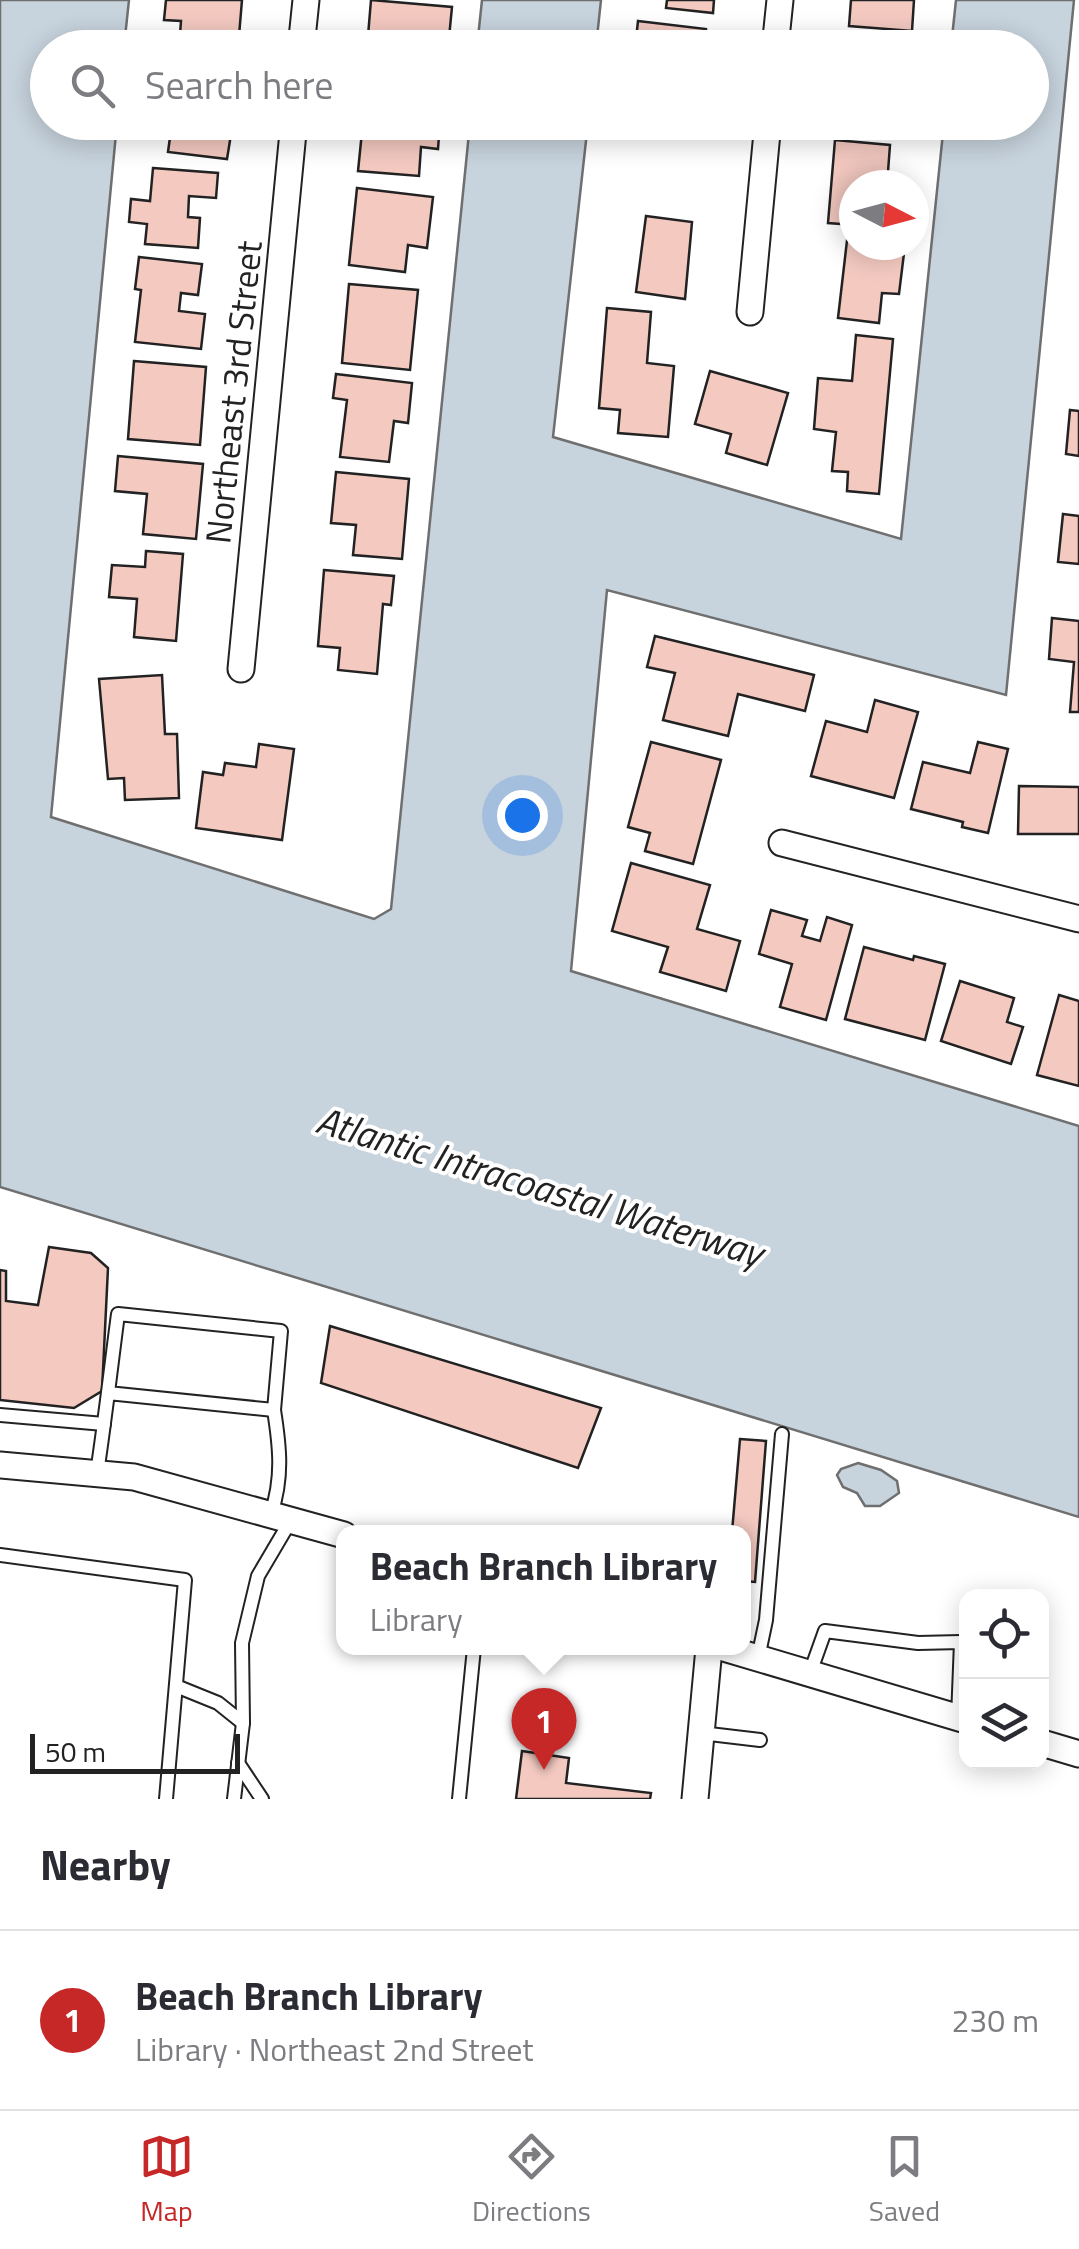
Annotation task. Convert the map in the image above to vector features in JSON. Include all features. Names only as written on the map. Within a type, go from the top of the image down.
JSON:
[{"type":"street","points":[[303,30],[306,0]]},
{"type":"street","points":[[777,30],[780,0]]},
{"type":"street","name":"Northeast 3rd Street","points":[[241,669],[292,140]]},
{"type":"street","points":[[750,312],[766,140]]},
{"type":"street","points":[[782,843],[1079,920]]},
{"type":"street","points":[[0,1464],[134,1477],[336,1533]]},
{"type":"street","points":[[695,1799],[708,1655]]},
{"type":"street","points":[[748,1655],[959,1718]]},
{"type":"street","points":[[1049,1745],[1079,1754]]},
{"type":"lane","points":[[98,1473],[118,1314],[281,1331],[274,1410],[281,1455],[281,1517],[258,1576],[242,1642],[243,1723],[234,1799]]},
{"type":"lane","points":[[108,1393],[274,1410]]},
{"type":"lane","points":[[0,1414],[104,1424]]},
{"type":"lane","points":[[758,1658],[766,1620],[782,1434]]},
{"type":"lane","points":[[0,1555],[185,1580],[166,1799]]},
{"type":"lane","points":[[810,1673],[825,1630],[918,1643],[961,1642],[961,1679]]},
{"type":"lane","points":[[458,1799],[473,1655]]},
{"type":"lane","points":[[176,1686],[218,1703],[243,1723]]},
{"type":"lane","points":[[701,1733],[760,1740]]},
{"type":"lane","points":[[238,1763],[262,1799]]},
{"type":"water","name":"Atlantic Intracoastal Waterway","points":[[0,0],[129,0],[126,30],[30,30],[30,140],[115,140],[51,817],[374,919],[391,909],[468,140],[586,140],[553,437],[901,539],[942,140],[1049,140],[1049,30],[953,30],[956,0],[1074,0],[1006,695],[607,590],[571,971],[1079,1126],[1079,1517],[0,1187]]},
{"type":"water","points":[[482,0],[601,0],[598,30],[479,30]]},
{"type":"water","points":[[858,1463],[881,1470],[897,1481],[899,1493],[880,1506],[865,1506],[857,1493],[843,1487],[837,1475],[841,1469]]},
{"type":"building","points":[[166,0],[242,0],[240,30],[180,30],[181,21],[164,20]]},
{"type":"building","points":[[371,0],[452,7],[450,30],[368,30]]},
{"type":"building","points":[[667,0],[714,0],[713,13],[666,8]]},
{"type":"building","points":[[851,0],[914,0],[912,30],[849,26]]},
{"type":"building","points":[[638,21],[706,29],[706,30],[637,30]]},
{"type":"building","points":[[170,140],[230,140],[227,159],[168,152]]},
{"type":"building","points":[[361,140],[439,140],[438,149],[421,147],[419,176],[358,171]]},
{"type":"building","points":[[835,140],[890,145],[888,170],[839,170],[839,224],[828,223]]},
{"type":"building","points":[[153,168],[218,173],[216,198],[189,196],[188,217],[200,218],[198,248],[145,244],[147,224],[129,222],[131,199],[150,201]]},
{"type":"building","points":[[357,188],[433,197],[427,248],[408,245],[405,272],[349,265]]},
{"type":"building","points":[[646,216],[692,222],[685,299],[636,292]]},
{"type":"building","points":[[139,257],[202,264],[198,295],[181,293],[179,311],[205,314],[201,349],[135,342],[141,290],[135,289]]},
{"type":"building","points":[[845,260],[903,260],[899,294],[882,293],[879,323],[838,318]]},
{"type":"building","points":[[349,284],[418,290],[410,370],[342,363]]},
{"type":"building","points":[[607,308],[651,312],[647,363],[674,366],[668,437],[618,433],[620,410],[599,408]]},
{"type":"building","points":[[856,335],[893,339],[879,494],[847,491],[848,472],[832,471],[836,432],[814,429],[818,378],[852,381]]},
{"type":"building","points":[[134,361],[206,367],[200,445],[128,439]]},
{"type":"building","points":[[710,371],[788,393],[767,465],[726,453],[731,434],[695,424]]},
{"type":"building","points":[[336,374],[412,383],[408,423],[394,421],[389,462],[340,457],[347,400],[333,398]]},
{"type":"building","points":[[1070,410],[1079,411],[1079,456],[1066,454]]},
{"type":"building","points":[[118,456],[203,464],[196,539],[143,534],[147,494],[115,491]]},
{"type":"building","points":[[336,472],[409,479],[402,559],[353,555],[356,525],[331,523]]},
{"type":"building","points":[[1063,514],[1079,516],[1079,564],[1058,562]]},
{"type":"building","points":[[146,551],[183,554],[176,641],[134,637],[137,599],[109,597],[112,565],[145,567]]},
{"type":"building","points":[[324,570],[394,576],[391,605],[383,604],[377,674],[338,670],[340,648],[318,646]]},
{"type":"building","points":[[1052,618],[1079,621],[1079,712],[1070,712],[1074,662],[1049,659]]},
{"type":"building","points":[[655,636],[814,675],[805,711],[738,694],[728,736],[663,720],[675,673],[647,667]]},
{"type":"building","points":[[162,675],[165,734],[177,734],[179,798],[125,800],[124,778],[108,779],[99,679]]},
{"type":"building","points":[[875,700],[918,712],[894,798],[811,776],[826,721],[867,732]]},
{"type":"building","points":[[651,742],[721,760],[693,864],[645,851],[650,833],[628,827]]},
{"type":"building","points":[[978,742],[1008,749],[988,833],[962,827],[963,822],[911,809],[923,762],[970,773]]},
{"type":"building","points":[[259,744],[294,749],[282,840],[196,828],[203,772],[223,775],[225,763],[256,767]]},
{"type":"building","points":[[1019,786],[1079,787],[1079,834],[1018,834]]},
{"type":"building","points":[[631,863],[710,885],[697,929],[740,941],[726,991],[660,972],[668,947],[612,931]]},
{"type":"building","points":[[771,910],[807,920],[802,936],[820,941],[827,917],[852,925],[826,1020],[780,1007],[792,964],[759,954]]},
{"type":"building","points":[[864,947],[945,964],[925,1040],[845,1019]]},
{"type":"building","points":[[960,981],[1014,998],[1007,1022],[1023,1027],[1011,1064],[941,1041]]},
{"type":"building","points":[[1059,995],[1079,1001],[1079,1086],[1037,1075]]},
{"type":"building","points":[[49,1247],[91,1253],[108,1268],[102,1391],[74,1408],[0,1400],[0,1270],[6,1271],[6,1301],[38,1305]]},
{"type":"building","points":[[330,1326],[601,1408],[578,1468],[321,1383]]},
{"type":"building","points":[[740,1439],[766,1441],[755,1582],[751,1582],[751,1525],[733,1525]]},
{"type":"building","points":[[522,1751],[569,1758],[566,1783],[651,1793],[650,1799],[516,1799]]},
{"type":"place","name":"Beach Branch Library","points":[[544,1770]]}]
